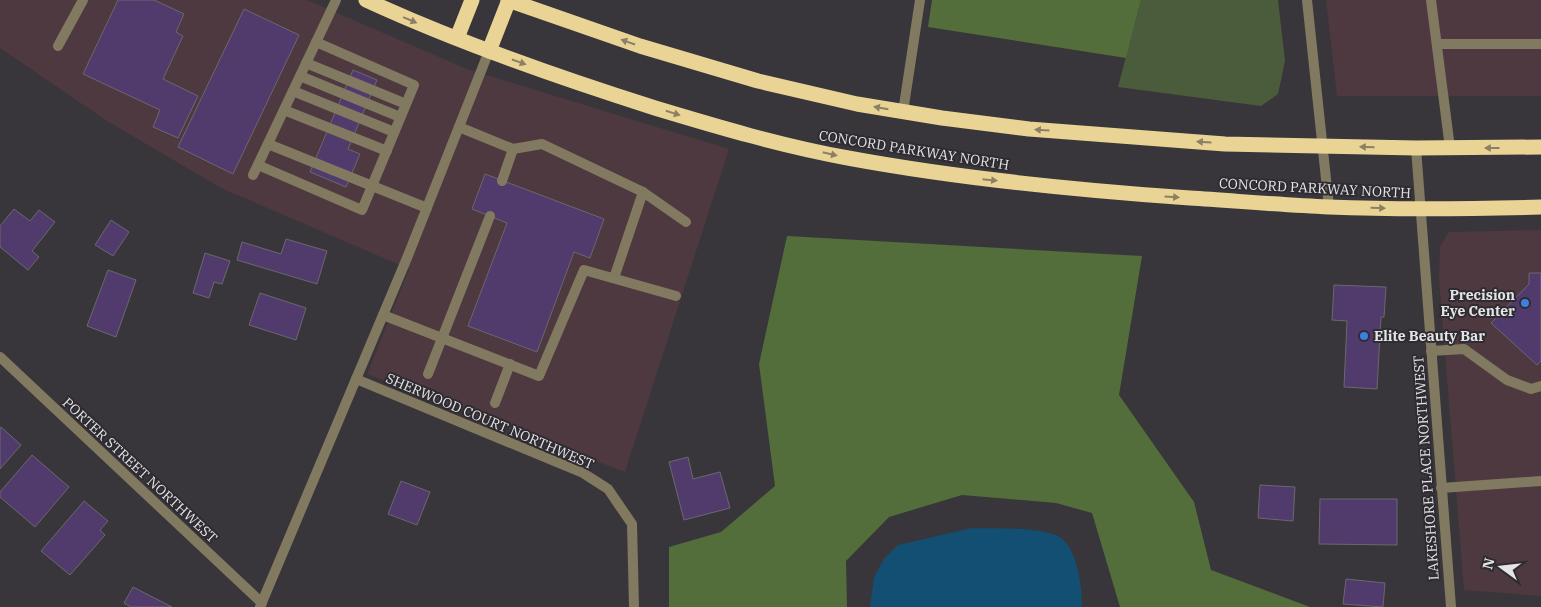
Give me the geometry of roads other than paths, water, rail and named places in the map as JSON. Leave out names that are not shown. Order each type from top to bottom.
[{"type":"highway","name":"CONCORD PARKWAY NORTH","points":[[366,0],[408,20],[610,94],[726,130],[845,158],[966,178],[1124,194],[1329,207],[1421,209],[1541,207]]},
{"type":"highway","points":[[457,38],[472,0]]},
{"type":"highway","points":[[489,51],[508,0],[640,46],[758,81],[857,104],[903,112],[1029,129],[1225,144],[1416,148],[1541,147]]},
{"type":"street","points":[[58,46],[83,0]]},
{"type":"street","points":[[253,175],[336,0]]},
{"type":"street","points":[[903,112],[920,0]]},
{"type":"street","points":[[1306,0],[1329,207]]},
{"type":"street","points":[[1431,0],[1450,148]]},
{"type":"street","points":[[258,165],[362,210],[414,85],[316,42]]},
{"type":"street","points":[[1436,44],[1541,44]]},
{"type":"street","points":[[261,605],[383,315],[489,51]]},
{"type":"street","points":[[306,62],[406,104]]},
{"type":"street","points":[[300,76],[400,117]]},
{"type":"street","points":[[293,91],[394,132]]},
{"type":"street","points":[[284,110],[386,151]]},
{"type":"street","points":[[459,127],[513,149],[542,144],[643,192],[686,222]]},
{"type":"street","points":[[268,144],[427,208]]},
{"type":"street","name":"LAKESHORE PLACE NORTHWEST","points":[[1416,148],[1451,607]]},
{"type":"street","points":[[502,180],[513,149]]},
{"type":"street","points":[[614,278],[643,192]]},
{"type":"street","points":[[428,374],[490,216]]},
{"type":"street","points":[[383,315],[539,376],[584,270],[676,296]]},
{"type":"street","points":[[1431,351],[1464,349],[1507,380],[1532,389],[1541,386]]},
{"type":"street","name":"PORTER STREET NORTHWEST","points":[[0,357],[261,605]]},
{"type":"street","points":[[495,404],[510,364]]},
{"type":"street","name":"SHERWOOD COURT NORTHWEST","points":[[356,380],[583,473],[608,488],[632,524],[634,607]]},
{"type":"street","points":[[1441,488],[1541,481]]},
{"type":"water","points":[[972,528],[1031,530],[1053,534],[1061,538],[1067,544],[1075,560],[1080,580],[1082,607],[870,607],[874,577],[884,559],[898,545]]},
{"type":"place","name":"Precision Eye Center","points":[[1525,303]]},
{"type":"place","name":"Elite Beauty Bar","points":[[1364,336]]}]
